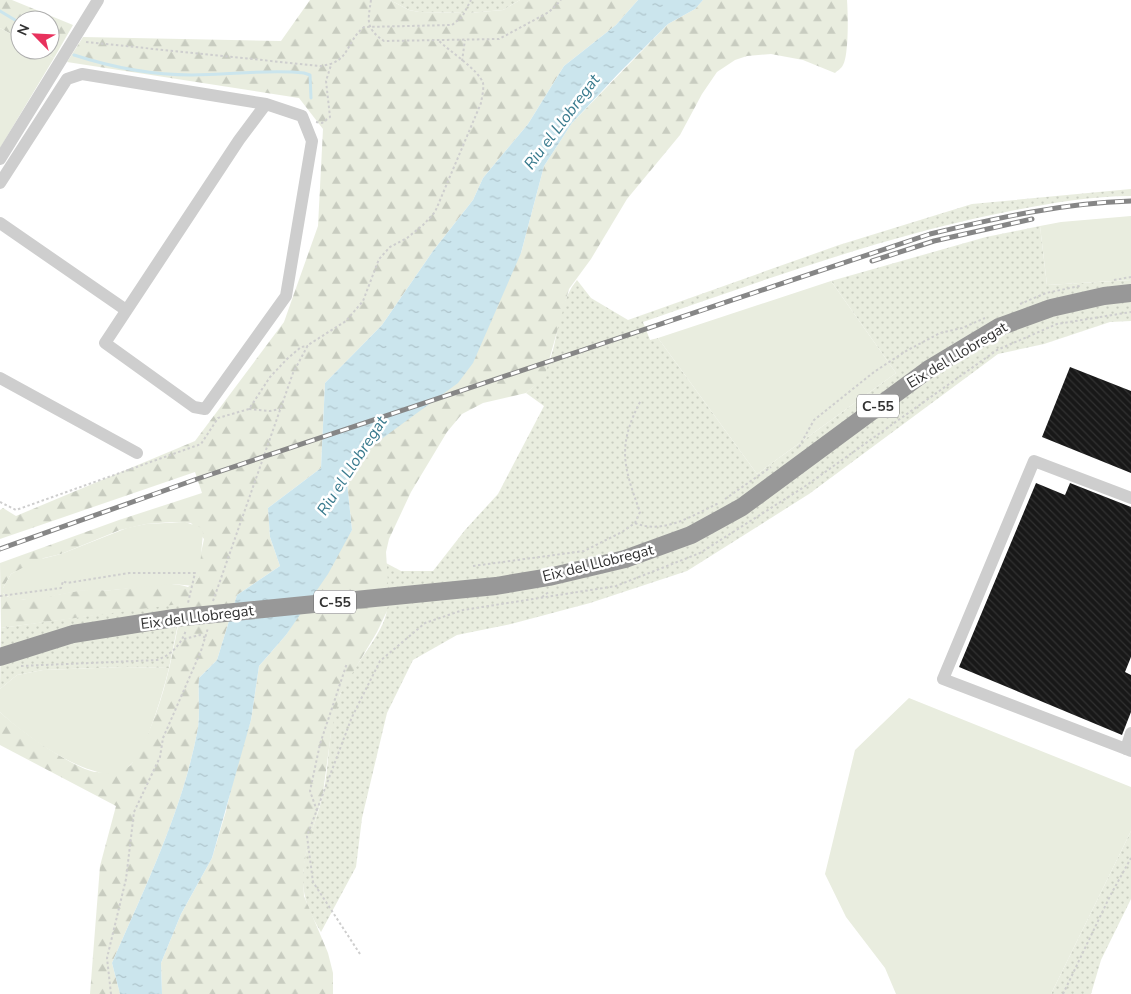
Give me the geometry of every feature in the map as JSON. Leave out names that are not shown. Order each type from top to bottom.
[{"type":"highway","name":"Eix del Llobregat","points":[[7,662],[73,634],[183,616],[496,586],[549,577],[625,560],[691,535],[742,507],[929,369],[999,327],[1077,301],[1131,293]]},
{"type":"street","points":[[0,183],[74,41],[98,0]]},
{"type":"street","points":[[0,159],[67,78],[82,74],[266,104],[302,116],[312,141],[286,296],[205,409],[194,407],[105,343],[239,140],[266,104]]},
{"type":"street","points":[[0,223],[126,310]]},
{"type":"street","points":[[0,378],[137,453]]},
{"type":"street","points":[[1131,498],[1034,461],[944,679],[1128,750],[1131,733]]},
{"type":"path","points":[[371,0],[368,22],[374,34],[384,41],[499,39],[549,12],[560,0]]},
{"type":"path","points":[[74,41],[320,66],[331,65],[343,58],[358,32],[370,26],[452,25],[462,17],[471,0]]},
{"type":"path","points":[[248,409],[270,377],[287,359],[301,347],[308,346],[346,321],[364,301],[379,259],[390,247],[407,238],[423,225],[435,212],[481,103],[484,85],[477,72],[438,40]]},
{"type":"path","points":[[462,61],[465,40]]},
{"type":"path","points":[[302,116],[322,123],[330,117],[326,82],[331,65]]},
{"type":"path","points":[[360,954],[312,882],[307,836],[352,717],[380,661],[426,623],[463,610],[616,586],[700,553],[804,487],[997,350],[1057,324],[1131,312]]},
{"type":"path","points":[[212,605],[293,373],[308,346]]},
{"type":"path","points":[[473,566],[584,552],[635,523],[640,512],[627,476],[624,454],[632,418],[641,400]]},
{"type":"path","points":[[0,502],[16,510],[201,444],[218,418],[248,409],[270,411],[280,409]]},
{"type":"path","points":[[0,596],[61,588],[62,581],[67,583],[129,573],[195,573],[183,616],[183,639]]},
{"type":"path","points":[[111,994],[107,958],[126,878],[134,812],[160,757],[163,738],[206,638],[209,622]]},
{"type":"path","points":[[7,662],[157,660],[169,656],[183,639],[200,635],[206,638]]},
{"type":"path","points":[[317,811],[310,791],[320,744],[347,664]]},
{"type":"path","points":[[1063,994],[1110,896],[1131,858]]},
{"type":"green space","points":[[0,0],[12,0],[36,10],[10,10],[10,34],[0,28]]},
{"type":"green space","points":[[310,0],[390,0],[409,10],[419,12],[469,13],[503,10],[520,0],[638,0],[616,25],[564,66],[528,124],[483,178],[473,200],[433,251],[382,325],[325,383],[321,468],[268,508],[270,537],[280,566],[237,595],[217,660],[199,678],[198,728],[183,789],[162,848],[112,963],[120,994],[90,994],[100,866],[116,806],[0,745],[0,712],[46,747],[86,769],[100,772],[130,766],[150,730],[157,710],[169,671],[181,610],[179,604],[1,628],[0,563],[119,520],[202,493],[195,472],[0,539],[0,510],[3,508],[16,516],[195,441],[284,322],[318,226],[323,129],[299,98],[67,62],[83,37],[281,41]],"holes":[[[191,523],[204,539],[199,562],[199,577],[188,587],[160,584],[112,590],[81,590],[27,599],[17,599],[3,593],[3,588],[11,574],[44,558],[61,554],[120,530],[146,524]]]},
{"type":"green space","points":[[390,0],[520,0],[503,10],[469,13],[419,12],[409,10]]},
{"type":"green space","points":[[703,0],[847,0],[847,43],[843,65],[835,73],[803,60],[771,54],[747,56],[735,60],[717,72],[702,94],[680,135],[627,199],[591,259],[569,289],[544,378],[526,393],[483,403],[462,414],[447,432],[411,492],[389,539],[386,552],[389,599],[387,611],[377,632],[340,694],[331,733],[323,793],[306,853],[303,875],[304,896],[328,953],[333,973],[333,994],[162,994],[161,963],[181,914],[212,858],[226,811],[237,763],[251,720],[259,666],[286,635],[352,530],[346,473],[376,443],[521,253],[544,166],[572,123],[668,24],[695,9]]},
{"type":"green space","points":[[60,20],[73,25],[60,48]]},
{"type":"green space","points":[[0,28],[10,34],[10,60],[53,60],[0,148]]},
{"type":"green space","points":[[1131,189],[1131,196],[1080,199],[1046,204],[951,224],[906,236],[818,262],[643,322],[650,340],[658,338],[757,474],[896,373],[831,281],[986,237],[1040,226],[1047,285],[1131,280],[1131,321],[1110,322],[1044,344],[998,354],[809,494],[687,571],[590,603],[511,624],[457,635],[413,660],[387,713],[362,818],[356,867],[321,932],[305,898],[303,883],[304,864],[324,790],[331,728],[337,704],[346,683],[385,618],[388,598],[386,563],[401,571],[433,571],[465,530],[498,494],[544,406],[526,393],[547,368],[562,309],[568,294],[577,280],[591,298],[628,320],[839,245],[972,204]]},
{"type":"green space","points":[[1131,216],[1131,280],[1047,285],[1040,226],[1061,222]]},
{"type":"green space","points":[[831,281],[896,373],[757,474],[658,338]]},
{"type":"green space","points":[[185,522],[202,528],[203,533],[199,577],[194,586],[173,584],[113,590],[78,591],[38,599],[12,599],[3,593],[3,588],[11,574],[37,560],[61,554],[127,528],[146,524]]},
{"type":"green space","points":[[179,603],[181,609],[169,668],[123,667],[43,670],[17,675],[0,689],[1,628]]},
{"type":"green space","points":[[123,667],[169,668],[147,737],[133,762],[126,769],[113,773],[97,772],[79,765],[41,744],[0,712],[0,689],[17,675],[43,670]]},
{"type":"green space","points":[[909,698],[1131,787],[1131,831],[1051,994],[896,994],[885,968],[846,917],[825,874],[855,750]]},
{"type":"green space","points":[[1131,831],[1131,899],[1101,960],[1091,994],[1051,994]]},
{"type":"water","name":"Riu el Llobregat","points":[[638,0],[703,0],[695,9],[668,24],[618,74],[572,123],[544,166],[521,253],[473,363],[458,383],[376,443],[346,473],[352,530],[328,574],[286,635],[259,666],[251,720],[212,858],[181,914],[161,963],[162,994],[120,994],[112,963],[162,848],[183,789],[198,728],[199,678],[217,660],[237,595],[280,566],[270,537],[268,508],[321,468],[325,383],[382,325],[433,251],[473,200],[483,178],[528,124],[564,66],[616,25]]},
{"type":"building","points":[[1070,367],[1131,391],[1131,473],[1042,437]]},
{"type":"building","points":[[1036,483],[1065,495],[1070,483],[1131,507],[1131,657],[1125,672],[1131,675],[1131,712],[1122,735],[959,667]]},
{"type":"waterway","points":[[0,11],[10,17]]},
{"type":"waterway","points":[[74,55],[117,67],[162,74],[304,73],[310,75],[311,98]]},
{"type":"railway","points":[[0,549],[197,479],[930,234],[1055,208],[1131,201]]},
{"type":"railway","points":[[872,261],[934,241],[1032,219]]}]
